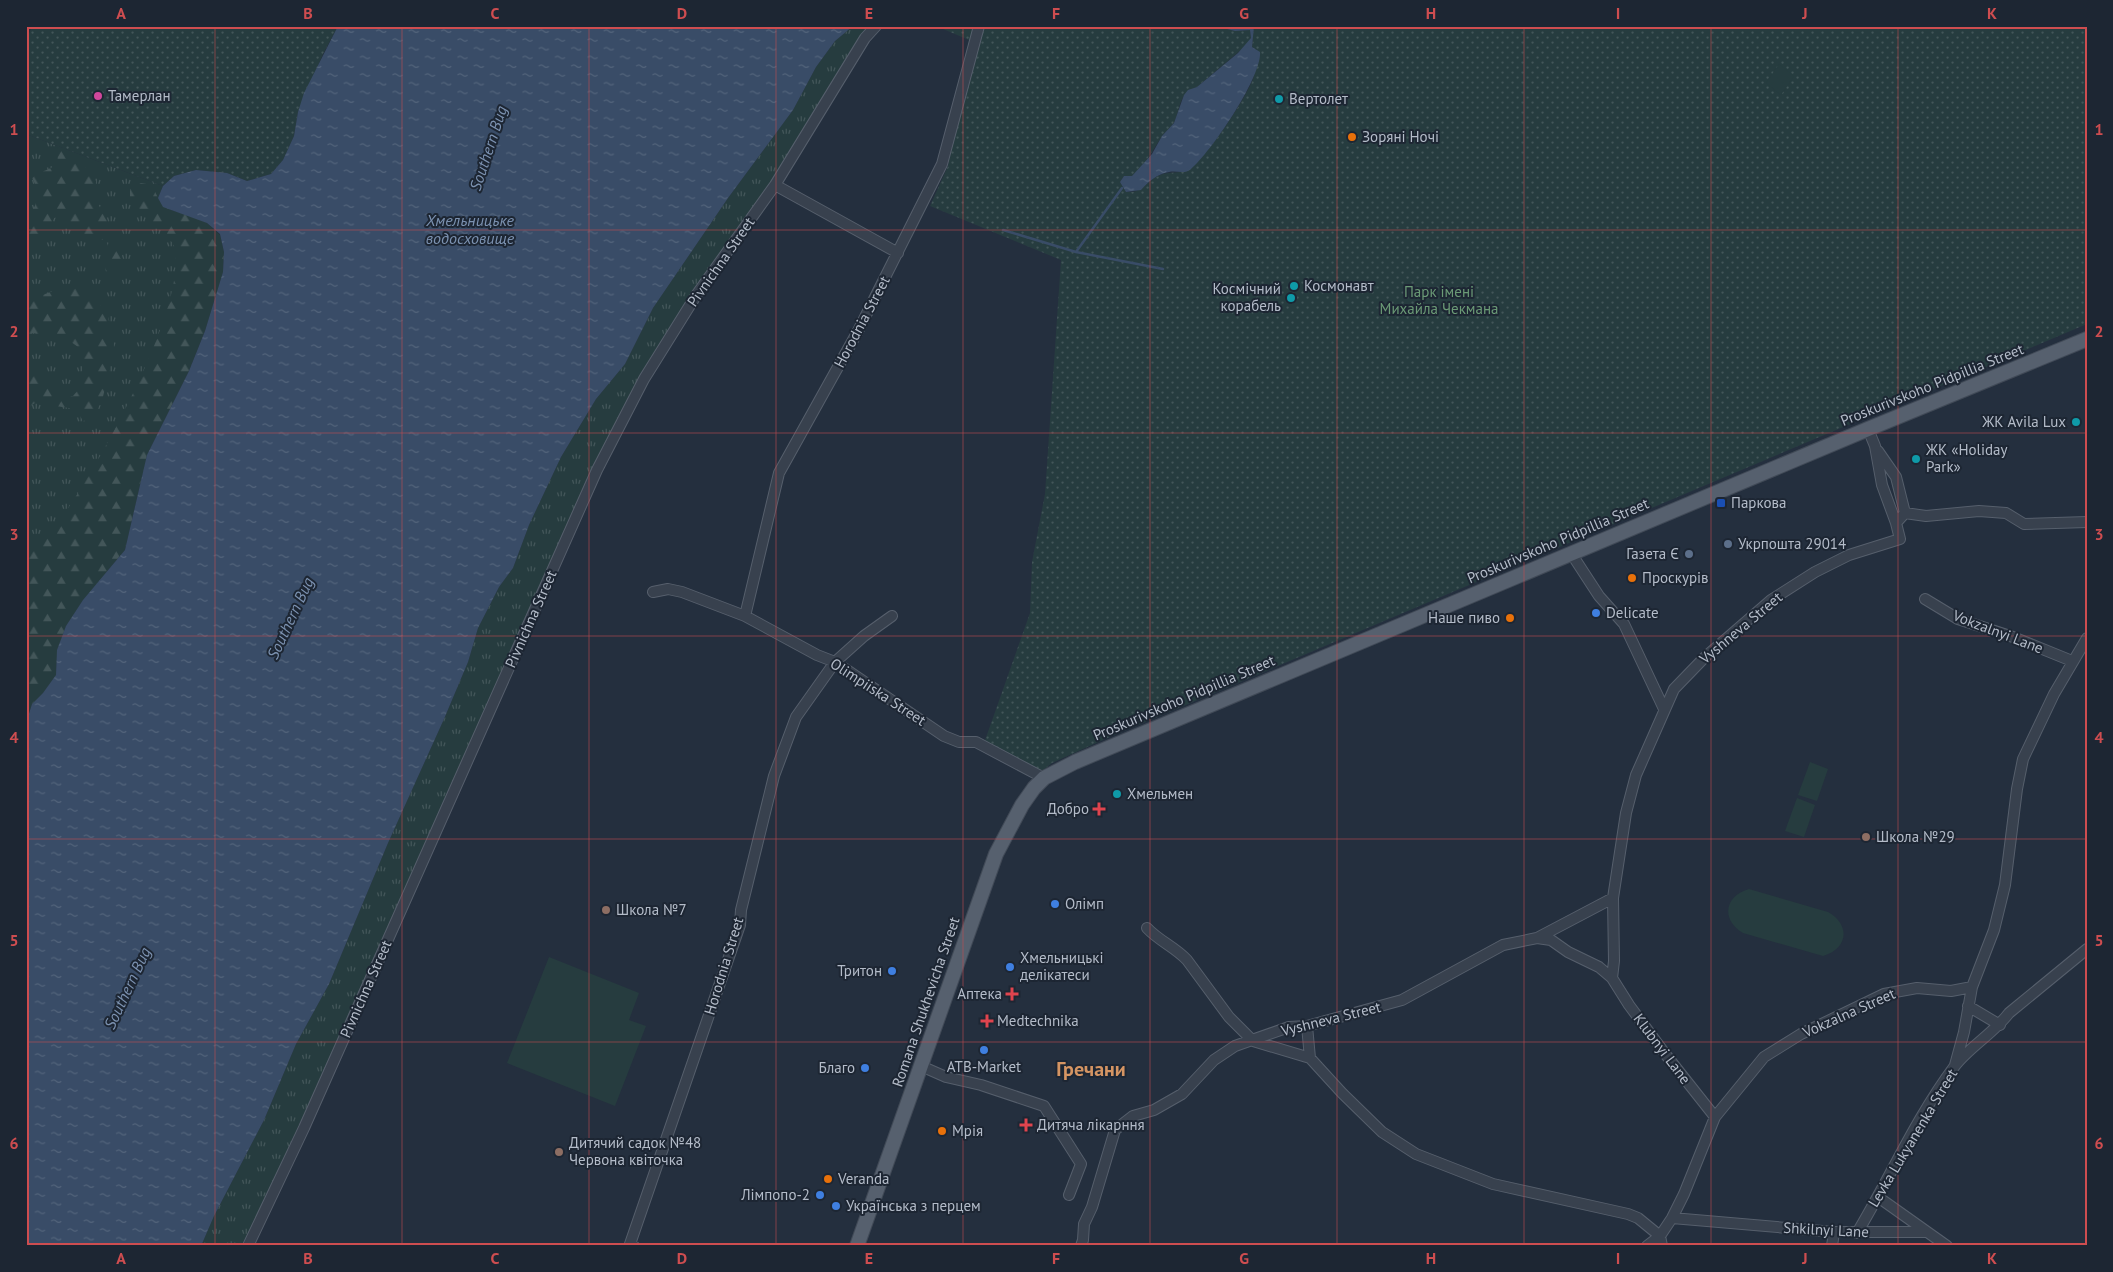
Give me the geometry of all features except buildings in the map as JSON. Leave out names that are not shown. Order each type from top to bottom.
[{"type":"main road","name":"Proskurivskoho Pidpillia Street","points":[[1044,778],[1075,762],[1571,553],[1868,428],[2087,339]]},
{"type":"main road","name":"Romana Shukhevicha Street","points":[[857,1246],[996,854],[1022,805],[1044,778]]},
{"type":"street","name":"Pivnichna Street","points":[[250,1245],[597,470],[644,379],[697,294],[774,185],[865,38],[876,26]]},
{"type":"street","name":"Horodnia Street","points":[[746,616],[779,473],[858,331],[942,164],[979,26]]},
{"type":"street","points":[[774,185],[898,253]]},
{"type":"street","points":[[1868,428],[1875,446],[1882,485],[1896,523]]},
{"type":"street","points":[[1875,446],[1896,477],[1905,513],[1926,516],[1979,510],[2006,512],[2024,524],[2087,522]]},
{"type":"street","name":"Vyshneva Street","points":[[1612,978],[1614,961],[1613,898],[1626,813],[1636,775],[1674,689],[1690,672],[1771,600],[1815,572],[1849,555],[1900,539],[1896,523],[1905,513]]},
{"type":"street","points":[[1571,553],[1599,596],[1624,624],[1664,708]]},
{"type":"street","name":"Olimpiiska Street","points":[[653,592],[668,589],[682,592],[746,616],[818,655],[835,662],[944,736],[959,742],[976,742],[1044,778]]},
{"type":"street","name":"Vokzalnyi Lane","points":[[1925,600],[1958,619],[2014,637],[2072,661]]},
{"type":"street","points":[[835,662],[864,636],[892,616]]},
{"type":"street","points":[[1955,1065],[1964,1032],[1972,987],[1994,930],[2005,885],[2016,789],[2024,759],[2038,723],[2072,661],[2087,638]]},
{"type":"street","name":"Horodnia Street","points":[[634,1246],[630,1244],[740,925],[741,910],[774,776],[796,717],[835,662]]},
{"type":"street","name":"Vyshneva Street","points":[[1081,1246],[1084,1224],[1092,1207],[1115,1130],[1133,1116],[1154,1110],[1182,1094],[1214,1060],[1236,1046],[1289,1027],[1307,1026],[1402,1000],[1502,944],[1537,938],[1613,898]]},
{"type":"street","points":[[1148,928],[1157,938],[1188,960],[1229,1017],[1253,1041],[1310,1058],[1375,1125],[1416,1154],[1494,1184],[1628,1214],[1638,1218],[1661,1241]]},
{"type":"street","name":"Klubnyi Lane","points":[[1537,938],[1551,940],[1568,952],[1600,967],[1612,978],[1655,1040],[1715,1117]]},
{"type":"street","name":"Levka Lukyanenka Street","points":[[1857,1233],[1912,1133],[1955,1065],[2000,1025],[2009,1013],[2087,950]]},
{"type":"street","name":"Vokzalna Street","points":[[1647,1246],[1661,1241],[1684,1194],[1715,1117],[1764,1057],[1801,1034],[1884,994],[1917,988],[1951,990],[1972,987]]},
{"type":"street","points":[[1968,1006],[2000,1025]]},
{"type":"street","points":[[1307,1026],[1310,1058]]},
{"type":"street","points":[[921,1066],[946,1077],[981,1085],[1044,1106],[1081,1164],[1069,1195]]},
{"type":"street","points":[[1878,1197],[1947,1246]]},
{"type":"street","name":"Shkilnyi Lane","points":[[1672,1218],[1834,1232],[1926,1232]]},
{"type":"street","points":[[1084,1224],[1088,1246]]},
{"type":"street","points":[[1832,1246],[1834,1232]]},
{"type":"green space","points":[[32,26],[338,26],[323,54],[298,112],[294,136],[283,160],[271,174],[247,181],[227,173],[196,170],[174,176],[163,186],[26,134],[26,42]]},
{"type":"green space","points":[[853,26],[868,26],[771,183],[640,377],[243,1246],[201,1246],[214,1216],[264,1120],[296,1044],[329,984],[388,843],[468,662],[478,628],[499,587],[513,568],[529,525],[561,457],[596,399],[625,364],[653,308],[728,198],[793,110],[816,67],[835,41]]},
{"type":"green space","name":"Парк імені Михайла Чекмана","points":[[936,26],[1215,26],[1235,31],[1250,30],[1251,38],[1249,43],[1186,94],[1180,103],[1173,124],[1162,136],[1145,162],[1132,176],[1124,176],[1120,182],[1126,192],[1132,192],[1137,191],[1162,174],[1184,171],[1191,168],[1217,138],[1244,97],[1254,76],[1257,50],[1252,47],[1254,26],[2087,26],[2087,324],[1105,739],[1052,763],[1037,775],[983,746],[1030,613],[1032,562],[1045,494],[1061,260],[930,206],[948,166],[969,40]]},
{"type":"green space","points":[[1779,64],[1794,76],[1781,95],[1766,83]]},
{"type":"green space","points":[[26,134],[163,186],[158,198],[163,207],[207,223],[140,484],[104,577],[83,600],[66,626],[57,650],[56,675],[32,704],[26,723]]},
{"type":"green space","points":[[64,148],[85,165],[88,175],[96,181],[95,199],[107,219],[108,234],[102,240],[77,232],[58,214],[40,234],[32,237],[26,235],[29,218],[37,201],[36,187],[32,178],[55,165],[58,162],[57,153],[60,149]]},
{"type":"green space","points":[[141,183],[152,185],[158,198],[172,211],[207,223],[220,235],[224,252],[223,272],[205,331],[189,371],[147,455],[125,550],[83,600],[66,626],[57,650],[56,675],[32,704],[26,702],[26,555],[65,513],[99,459],[119,422],[156,342],[168,305],[175,272],[174,246],[172,242],[130,200],[130,188]]},
{"type":"green space","points":[[113,236],[122,239],[124,243],[120,264],[113,274],[106,272],[105,263],[107,249]]},
{"type":"green space","points":[[66,286],[85,289],[98,301],[108,317],[114,345],[102,400],[93,419],[83,421],[76,409],[35,403],[26,409],[26,367],[69,396],[73,396],[80,388],[84,353],[79,347],[61,338],[33,333],[26,339],[26,298],[40,296]]},
{"type":"green space","points":[[1810,762],[1828,769],[1817,801],[1798,795]]},
{"type":"green space","points":[[1797,798],[1815,805],[1804,837],[1785,831]]},
{"type":"green space","points":[[1749,889],[1828,912],[1840,923],[1844,936],[1842,942],[1838,948],[1823,956],[1743,933],[1731,922],[1728,909],[1734,897]]},
{"type":"green space","points":[[549,957],[639,993],[629,1020],[646,1026],[615,1106],[507,1063]]},
{"type":"water","name":"Хмельницьке водосховище","points":[[338,26],[853,26],[835,41],[816,67],[793,110],[728,198],[653,308],[625,364],[596,399],[561,457],[529,525],[513,568],[499,587],[478,628],[468,662],[388,843],[329,984],[296,1044],[264,1120],[214,1216],[201,1246],[26,1246],[26,723],[32,704],[56,675],[57,650],[66,626],[83,600],[125,550],[147,455],[189,371],[205,331],[223,272],[224,252],[220,234],[207,223],[163,207],[158,198],[163,186],[174,176],[196,170],[227,173],[247,181],[271,174],[283,160],[294,136],[298,112],[304,93]]},
{"type":"water","points":[[1215,26],[1254,26],[1252,47],[1260,52],[1253,78],[1244,96],[1222,131],[1191,169],[1186,172],[1161,174],[1141,190],[1126,192],[1120,182],[1124,176],[1132,176],[1152,154],[1162,136],[1174,123],[1184,95],[1188,90],[1197,87],[1238,53],[1251,38],[1250,30],[1235,31]]},
{"type":"waterway","points":[[1003,230],[1076,252],[1122,188]]},
{"type":"waterway","points":[[1076,252],[1163,269]]},
{"type":"place","name":"Тамерлан","points":[[98,96]]},
{"type":"place","name":"Вертолет","points":[[1279,99]]},
{"type":"place","name":"Зоряні Ночі","points":[[1352,137]]},
{"type":"place","name":"Космонавт","points":[[1294,286]]},
{"type":"place","name":"Космічний корабель","points":[[1291,298]]},
{"type":"place","name":"ЖК Avila Lux","points":[[2076,422]]},
{"type":"place","name":"ЖК «Holiday Park»","points":[[1916,459]]},
{"type":"place","name":"Паркова","points":[[1721,503]]},
{"type":"place","name":"Укрпошта 29014","points":[[1728,544]]},
{"type":"place","name":"Газета Є","points":[[1689,554]]},
{"type":"place","name":"Проскурів","points":[[1632,578]]},
{"type":"place","name":"Delicate","points":[[1596,613]]},
{"type":"place","name":"Наше пиво","points":[[1510,618]]},
{"type":"place","name":"Хмельмен","points":[[1117,794]]},
{"type":"place","name":"Добро","points":[[1099,809]]},
{"type":"place","name":"Школа №29","points":[[1866,837]]},
{"type":"place","name":"Олімп","points":[[1055,904]]},
{"type":"place","name":"Школа №7","points":[[606,910]]},
{"type":"place","name":"Хмельницькі делікатеси","points":[[1010,967]]},
{"type":"place","name":"Тритон","points":[[892,971]]},
{"type":"place","name":"Аптека","points":[[1012,994]]},
{"type":"place","name":"Medtechnika","points":[[987,1021]]},
{"type":"place","name":"ATB-Market","points":[[984,1050]]},
{"type":"place","name":"Благо","points":[[865,1068]]},
{"type":"place","name":"Дитяча лікарння","points":[[1026,1125]]},
{"type":"place","name":"Мрія","points":[[942,1131]]},
{"type":"place","name":"Дитячий садок №48 Червона квіточка","points":[[559,1152]]},
{"type":"place","name":"Veranda","points":[[828,1179]]},
{"type":"place","name":"Лімпопо-2","points":[[820,1195]]},
{"type":"place","name":"Українська з перцем","points":[[836,1206]]},
{"type":"district","name":"Гречани","points":[[1091,1069]]},
{"type":"water label","name":"Southern Bug","points":[[488,148]]},
{"type":"water label","name":"Southern Bug","points":[[290,618]]},
{"type":"water label","name":"Southern Bug","points":[[127,988]]}]
